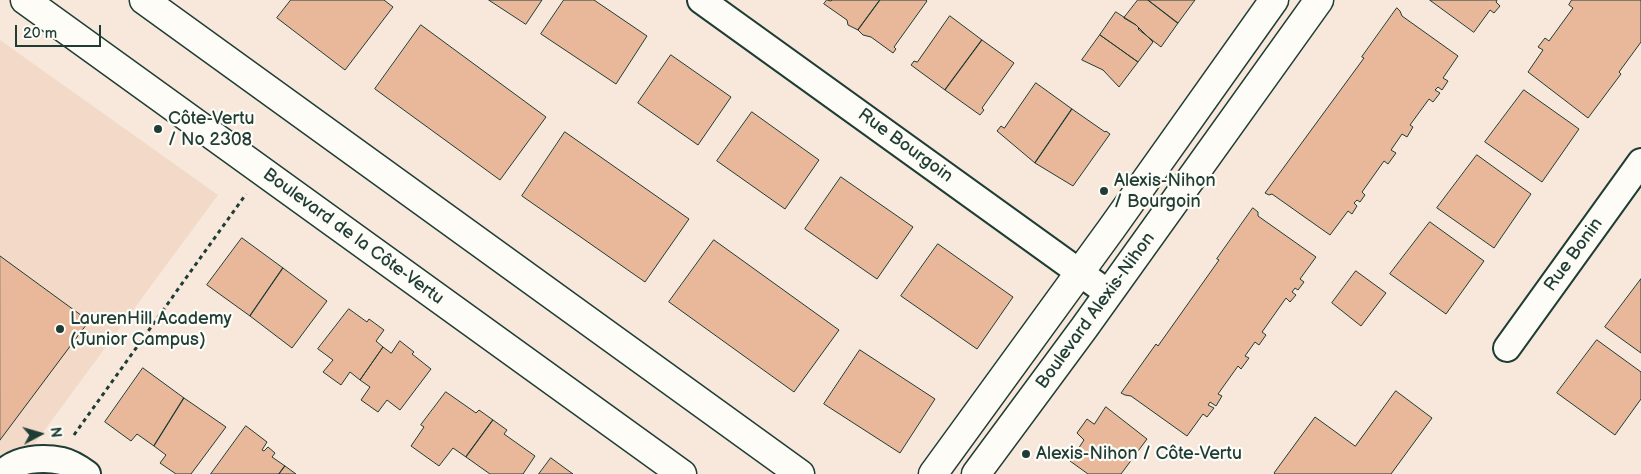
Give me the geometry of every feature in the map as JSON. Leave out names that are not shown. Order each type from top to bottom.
[{"type":"main road","name":"Boulevard de la Côte-Vertu","points":[[25,0],[682,474]]},
{"type":"main road","points":[[144,0],[800,474]]},
{"type":"main road","name":"Boulevard Alexis-Nihon","points":[[933,474],[1274,0]]},
{"type":"main road","name":"Boulevard Alexis-Nihon","points":[[976,474],[1319,0]]},
{"type":"street","name":"Rue Bourgoin","points":[[701,0],[1108,293]]},
{"type":"street","name":"Rue Bonin","points":[[1507,348],[1641,162]]},
{"type":"street","points":[[3,474],[21,462],[42,460],[63,461],[87,474]]},
{"type":"path","points":[[56,461],[247,194]]},
{"type":"shaded area","name":"LaurenHill Academy (Junior Campus)","points":[[0,40],[218,195],[21,462],[0,474]]},
{"type":"building","points":[[291,0],[384,0],[393,7],[345,70],[277,18]]},
{"type":"building","points":[[489,0],[542,0],[526,24]]},
{"type":"building","points":[[564,0],[594,0],[647,36],[616,84],[541,34]]},
{"type":"building","points":[[827,0],[880,0],[858,30],[848,25],[847,20],[824,4]]},
{"type":"building","points":[[880,0],[927,1],[894,47],[896,49],[893,53],[858,30]]},
{"type":"building","points":[[1138,0],[1148,0],[1178,23],[1161,47],[1138,29],[1136,25],[1124,18]]},
{"type":"building","points":[[1148,0],[1195,0],[1178,23]]},
{"type":"building","points":[[1430,0],[1497,0],[1496,2],[1500,6],[1494,13],[1490,10],[1474,32]]},
{"type":"building","points":[[1572,0],[1641,0],[1641,42],[1619,72],[1621,74],[1588,118],[1528,72],[1543,50],[1538,47],[1545,38],[1549,41],[1573,8],[1569,5]]},
{"type":"building","points":[[1397,8],[1402,16],[1458,56],[1443,78],[1448,81],[1442,90],[1438,87],[1435,90],[1440,93],[1433,102],[1429,99],[1410,125],[1413,127],[1407,137],[1402,134],[1391,150],[1396,153],[1388,164],[1384,161],[1362,192],[1365,195],[1360,202],[1357,200],[1354,203],[1357,206],[1352,214],[1348,211],[1330,235],[1272,194],[1265,193],[1364,58],[1362,57]]},
{"type":"building","points":[[1116,12],[1136,25],[1153,42],[1138,62],[1100,35]]},
{"type":"building","points":[[950,16],[982,40],[945,90],[911,65],[914,61],[917,62]]},
{"type":"building","points":[[421,25],[546,117],[500,180],[375,89]]},
{"type":"building","points":[[1100,35],[1138,62],[1119,87],[1103,70],[1082,60]]},
{"type":"building","points":[[982,40],[1014,63],[982,108],[984,110],[980,115],[945,90]]},
{"type":"building","points":[[671,55],[731,97],[698,145],[638,103]]},
{"type":"building","points":[[1036,83],[1072,109],[1035,163],[997,131],[1001,126],[1004,128]]},
{"type":"building","points":[[1524,90],[1579,129],[1542,182],[1485,142]]},
{"type":"building","points":[[1072,109],[1110,134],[1073,186],[1035,163]]},
{"type":"building","points":[[752,112],[819,160],[785,209],[717,161]]},
{"type":"building","points":[[565,132],[689,219],[645,282],[522,196]]},
{"type":"building","points":[[1477,155],[1531,194],[1494,248],[1437,208]]},
{"type":"building","points":[[841,177],[913,227],[877,279],[805,229]]},
{"type":"building","points":[[1253,208],[1258,212],[1258,216],[1316,257],[1300,279],[1304,282],[1298,290],[1295,288],[1292,292],[1296,295],[1290,302],[1286,298],[1262,332],[1266,335],[1259,345],[1255,342],[1245,356],[1249,358],[1241,369],[1238,366],[1218,394],[1222,396],[1216,406],[1210,402],[1208,405],[1214,408],[1207,417],[1203,414],[1187,436],[1131,396],[1121,393],[1156,344],[1158,346]]},
{"type":"building","points":[[1430,222],[1484,261],[1446,314],[1390,274]]},
{"type":"building","points":[[242,238],[283,268],[250,316],[207,285]]},
{"type":"building","points":[[714,240],[839,330],[794,392],[669,302]]},
{"type":"building","points":[[938,244],[1013,297],[977,349],[901,296]]},
{"type":"building","points":[[0,256],[89,321],[0,440]]},
{"type":"building","points":[[283,268],[327,301],[292,348],[250,316]]},
{"type":"building","points":[[1356,271],[1386,293],[1361,326],[1332,303]]},
{"type":"building","points":[[1641,279],[1641,353],[1605,327]]},
{"type":"building","points":[[349,309],[367,322],[369,319],[384,330],[376,341],[383,347],[360,380],[350,372],[341,385],[323,372],[333,360],[318,349]]},
{"type":"building","points":[[1597,340],[1641,372],[1641,399],[1615,435],[1557,393]]},
{"type":"building","points":[[400,341],[414,352],[412,354],[431,369],[400,410],[387,400],[378,412],[361,400],[370,387],[360,380],[383,347],[391,353]]},
{"type":"building","points":[[860,350],[935,399],[900,453],[824,404]]},
{"type":"building","points":[[143,368],[184,398],[154,446],[137,434],[131,441],[105,422]]},
{"type":"building","points":[[1396,391],[1432,418],[1391,474],[1274,473],[1315,417],[1355,446]]},
{"type":"building","points":[[446,392],[476,413],[479,410],[493,420],[466,457],[453,448],[439,466],[411,446],[424,427],[421,425]]},
{"type":"building","points":[[184,398],[226,427],[191,474],[176,474],[160,463],[166,455],[154,446]]},
{"type":"building","points":[[1106,407],[1147,439],[1121,474],[1088,474],[1070,461],[1084,440],[1077,433],[1087,419],[1094,424]]},
{"type":"building","points":[[493,420],[507,430],[504,434],[535,456],[523,474],[490,474],[466,457]]},
{"type":"building","points":[[246,426],[267,442],[262,450],[264,451],[268,447],[275,453],[272,457],[285,466],[279,474],[211,474]]},
{"type":"building","points":[[551,458],[573,474],[539,474]]},
{"type":"building","points":[[285,466],[296,474],[279,474]]},
{"type":"place","name":"Côte-Vertu / No 2308","points":[[158,129]]},
{"type":"place","name":"Alexis-Nihon / Bourgoin","points":[[1104,191]]},
{"type":"place","name":"LaurenHill Academy (Junior Campus)","points":[[60,329]]},
{"type":"place","name":"Alexis-Nihon / Côte-Vertu","points":[[1026,454]]}]
